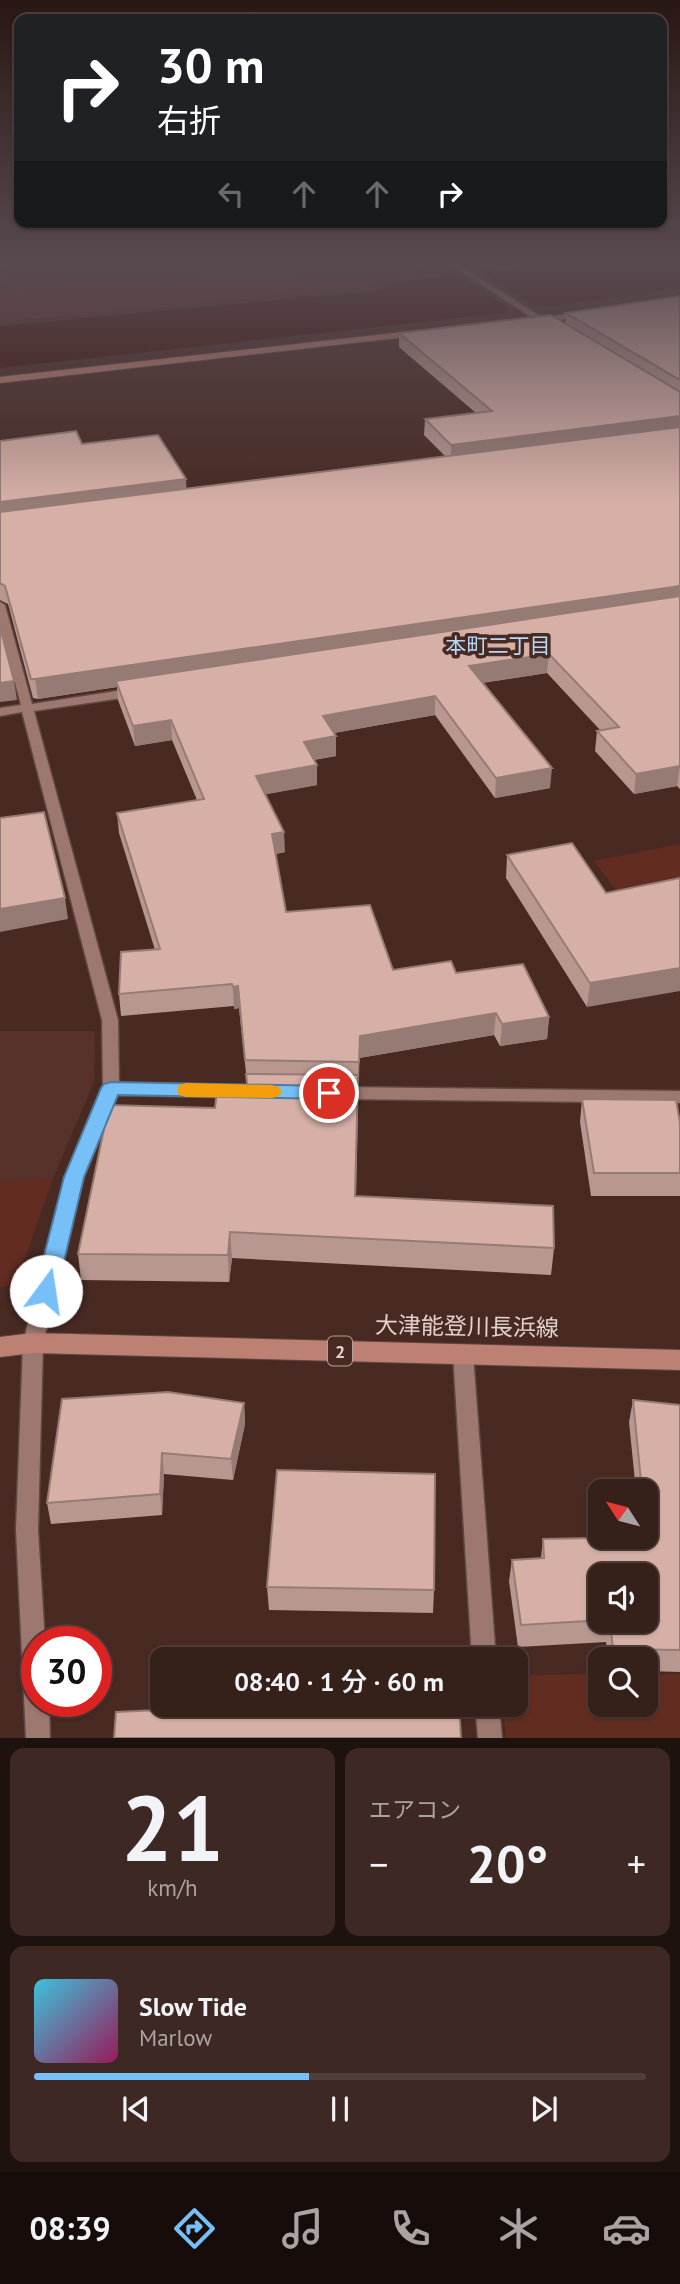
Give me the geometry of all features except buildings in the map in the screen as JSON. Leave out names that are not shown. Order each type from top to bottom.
[{"type":"main road","points":[[0,380],[339,342]]},
{"type":"main road","name":"大津能登川長浜線","points":[[0,1347],[33,1343],[680,1360]]},
{"type":"street","points":[[0,605],[110,1020],[111,1088],[74,1177],[33,1343],[27,1530],[33,1626]]},
{"type":"street","points":[[0,712],[156,689]]},
{"type":"street","points":[[111,1088],[288,1092]]},
{"type":"street","points":[[329,1093],[680,1097]]},
{"type":"street","points":[[463,1354],[483,1647]]},
{"type":"street","points":[[37,1717],[38,1738]]},
{"type":"street","points":[[488,1717],[490,1738]]},
{"type":"shaded area","points":[[0,342],[237,342],[0,368]]},
{"type":"shaded area","points":[[680,844],[680,882],[619,894],[594,861]]},
{"type":"shaded area","points":[[0,1031],[95,1031],[94,1082],[53,1178],[15,1286],[0,1287]]},
{"type":"shaded area","points":[[53,1178],[15,1286],[0,1287],[0,1183]]},
{"type":"shaded area","points":[[588,1674],[588,1717],[658,1717],[658,1674],[680,1674],[680,1738],[506,1738],[504,1717],[528,1717],[528,1675]]},
{"type":"slow traffic","points":[[186,1090],[272,1092]]},
{"type":"district","name":"本町二丁目","points":[[498,645]]},
{"type":"route","points":[[46,1291],[74,1177],[111,1088],[329,1093]]}]
